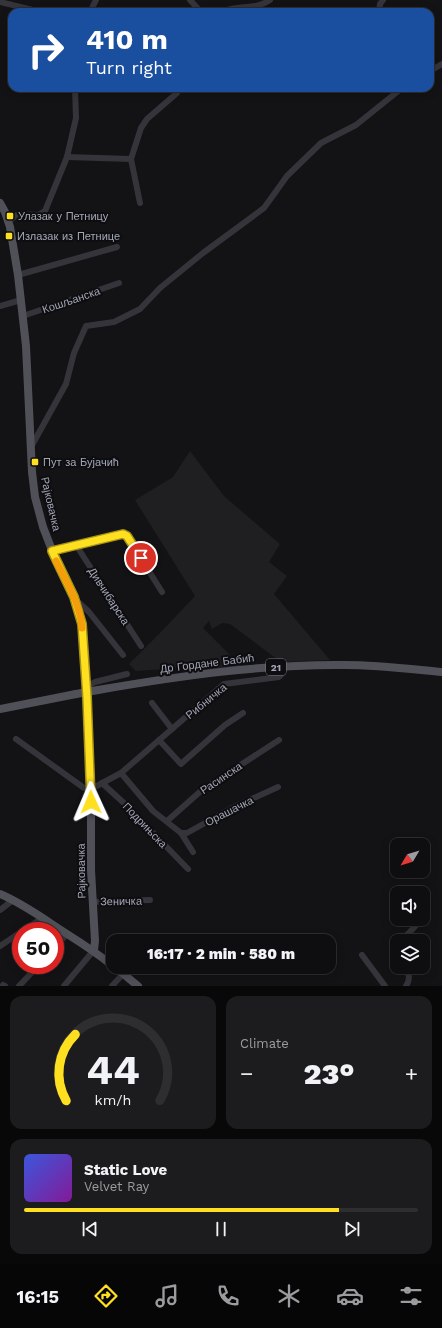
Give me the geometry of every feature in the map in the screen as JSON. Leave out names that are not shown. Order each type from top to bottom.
[{"type":"main road","name":"Рајковачка","points":[[0,203],[8,222],[18,275],[27,362],[31,447],[36,497],[41,523],[52,551],[75,599],[82,624],[91,789],[94,950]]},
{"type":"main road","name":"Др Гордане Бабић","points":[[0,709],[178,676],[284,666],[346,665],[409,668],[442,672]]},
{"type":"main road","points":[[0,894],[94,950],[106,960]]},
{"type":"main road","points":[[123,974],[138,986]]},
{"type":"street","points":[[190,0],[197,8]]},
{"type":"street","points":[[231,8],[257,7],[270,0]]},
{"type":"street","points":[[0,2],[25,8]]},
{"type":"street","points":[[8,222],[18,214],[38,215],[44,211],[67,158],[76,118],[75,92]]},
{"type":"street","points":[[140,203],[131,159],[141,128],[147,119],[177,92]]},
{"type":"street","points":[[31,447],[66,384],[74,353],[86,326],[114,322],[140,309],[160,288],[203,253],[264,208],[287,176],[320,143],[356,125],[395,92]]},
{"type":"street","points":[[67,158],[131,159]]},
{"type":"street","points":[[18,275],[117,247]]},
{"type":"street","name":"Кошљанска","points":[[23,316],[119,283]]},
{"type":"street","points":[[0,306],[21,300]]},
{"type":"street","points":[[52,551],[123,534],[127,536],[162,592]]},
{"type":"street","name":"Дивчибарска","points":[[76,545],[141,646]]},
{"type":"street","points":[[75,599],[89,612],[123,655]]},
{"type":"street","name":"Рибничка","points":[[91,789],[121,773],[224,684],[279,677],[283,672],[284,666]]},
{"type":"street","points":[[86,687],[95,682],[127,674]]},
{"type":"street","points":[[152,703],[172,729]]},
{"type":"street","points":[[160,740],[182,764],[225,725],[243,713]]},
{"type":"street","points":[[16,739],[84,788],[91,789]]},
{"type":"street","name":"Расинска","points":[[167,822],[202,790],[279,740]]},
{"type":"street","name":"Подрињска","points":[[121,773],[144,802],[157,815],[181,833],[193,852]]},
{"type":"street","name":"Подрињска","points":[[102,783],[125,804],[188,868]]},
{"type":"street","name":"Орашачка","points":[[181,833],[187,833],[232,808],[278,787]]},
{"type":"street","points":[[0,910],[12,900]]},
{"type":"street","name":"Зеничка","points":[[92,902],[150,900]]},
{"type":"street","points":[[36,922],[42,918]]},
{"type":"street","points":[[408,934],[415,926]]},
{"type":"street","points":[[0,946],[12,938]]},
{"type":"street","points":[[64,986],[94,950]]},
{"type":"street","points":[[362,955],[385,986]]},
{"type":"street","points":[[19,986],[30,974]]},
{"type":"street","points":[[112,986],[123,974]]},
{"type":"street","points":[[406,986],[409,977],[408,974]]},
{"type":"shaded area","points":[[190,451],[224,496],[280,544],[269,562],[287,576],[274,594],[330,660],[281,662],[230,624],[222,623],[212,629],[209,621],[203,628],[242,667],[183,672],[182,668],[136,671],[129,664],[195,596],[135,500],[173,477]]},
{"type":"slow traffic","points":[[56,561],[74,597],[80,615],[82,628]]},
{"type":"place","name":"Улазак у Петницу","points":[[10,216]]},
{"type":"place","name":"Излазак из Петнице","points":[[9,236]]},
{"type":"place","name":"Пут за Бујачић","points":[[35,462]]},
{"type":"route","points":[[91,802],[87,697],[82,624],[74,597],[52,551],[123,534],[127,536],[141,558]]}]
